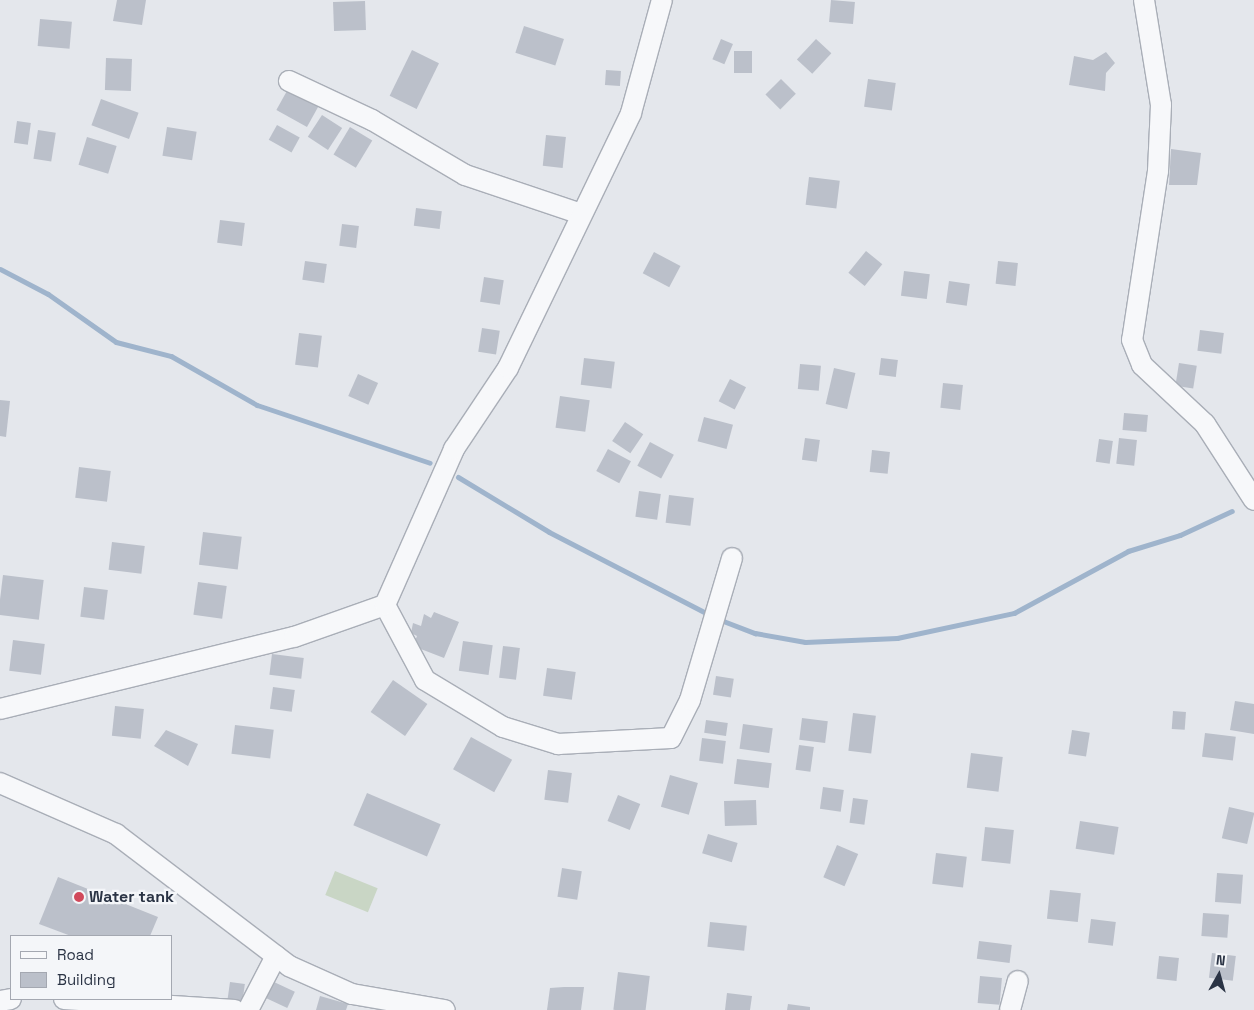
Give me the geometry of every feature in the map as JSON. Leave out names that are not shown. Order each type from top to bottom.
[{"type":"street","points":[[0,709],[294,637],[385,605],[454,449],[508,368],[630,112],[662,0]]},
{"type":"street","points":[[1144,0],[1160,105],[1158,171],[1132,340],[1142,365],[1205,424],[1240,472],[1254,500]]},
{"type":"street","points":[[289,81],[372,120],[465,175],[581,214]]},
{"type":"street","points":[[385,605],[424,680],[502,727],[558,744],[671,738],[690,700],[732,558]]},
{"type":"street","points":[[0,782],[116,834],[276,956],[352,994],[446,1010]]},
{"type":"street","points":[[248,1010],[276,956]]},
{"type":"street","points":[[1010,1010],[1018,981]]},
{"type":"street","points":[[101,1000],[174,1002],[235,1010]]},
{"type":"green space","points":[[335,871],[378,888],[368,912],[325,895]]},
{"type":"building","points":[[117,0],[146,0],[142,25],[113,21]]},
{"type":"building","points":[[831,0],[855,2],[853,24],[829,22]]},
{"type":"building","points":[[365,1],[366,30],[334,31],[333,2]]},
{"type":"building","points":[[40,19],[72,22],[70,49],[38,46]]},
{"type":"building","points":[[524,26],[564,39],[555,66],[515,53]]},
{"type":"building","points":[[721,39],[733,44],[724,64],[712,59]]},
{"type":"building","points":[[816,39],[831,53],[812,74],[797,59]]},
{"type":"building","points":[[412,50],[439,63],[417,109],[390,96]]},
{"type":"building","points":[[734,51],[752,51],[752,73],[734,73]]},
{"type":"building","points":[[1106,52],[1115,63],[1106,73],[1105,91],[1069,85],[1074,56],[1093,60]]},
{"type":"building","points":[[106,58],[132,59],[131,91],[105,90]]},
{"type":"building","points":[[606,70],[621,71],[620,86],[605,85]]},
{"type":"building","points":[[781,79],[796,94],[780,109],[765,95]]},
{"type":"building","points":[[868,79],[896,83],[892,111],[864,107]]},
{"type":"building","points":[[288,89],[319,106],[307,127],[276,110]]},
{"type":"building","points":[[101,99],[139,113],[129,139],[91,125]]},
{"type":"building","points":[[322,115],[342,128],[328,150],[308,137]]},
{"type":"building","points":[[17,121],[31,123],[28,145],[14,143]]},
{"type":"building","points":[[277,125],[300,138],[291,152],[269,140]]},
{"type":"building","points":[[167,127],[197,132],[192,160],[162,156]]},
{"type":"building","points":[[350,127],[372,140],[356,168],[334,154]]},
{"type":"building","points":[[38,130],[56,133],[51,161],[33,159]]},
{"type":"building","points":[[546,135],[566,137],[563,168],[543,166]]},
{"type":"building","points":[[87,137],[117,146],[108,174],[79,165]]},
{"type":"building","points":[[1171,149],[1201,153],[1197,185],[1169,185]]},
{"type":"building","points":[[809,177],[840,181],[836,209],[806,205]]},
{"type":"building","points":[[416,208],[442,211],[440,229],[414,226]]},
{"type":"building","points":[[220,220],[245,223],[242,246],[217,243]]},
{"type":"building","points":[[342,224],[359,226],[356,248],[339,246]]},
{"type":"building","points":[[866,251],[882,264],[865,286],[848,273]]},
{"type":"building","points":[[654,252],[680,266],[669,287],[643,273]]},
{"type":"building","points":[[305,261],[327,264],[324,283],[302,280]]},
{"type":"building","points":[[998,261],[1018,263],[1015,286],[996,284]]},
{"type":"building","points":[[904,271],[930,274],[927,299],[901,296]]},
{"type":"building","points":[[484,277],[504,280],[500,305],[480,302]]},
{"type":"building","points":[[949,281],[970,284],[967,306],[946,303]]},
{"type":"building","points":[[482,328],[500,331],[496,355],[478,352]]},
{"type":"building","points":[[1200,330],[1224,333],[1221,354],[1197,351]]},
{"type":"building","points":[[299,333],[322,336],[318,368],[295,365]]},
{"type":"building","points":[[584,358],[615,362],[611,389],[581,385]]},
{"type":"building","points":[[881,358],[898,360],[896,377],[879,375]]},
{"type":"building","points":[[1179,363],[1197,366],[1193,389],[1175,386]]},
{"type":"building","points":[[800,364],[821,366],[819,391],[798,389]]},
{"type":"building","points":[[834,368],[855,373],[847,409],[826,404]]},
{"type":"building","points":[[358,374],[378,383],[368,405],[348,396]]},
{"type":"building","points":[[730,379],[746,387],[735,409],[719,401]]},
{"type":"building","points":[[943,383],[963,385],[960,410],[940,408]]},
{"type":"building","points":[[560,396],[590,400],[585,432],[556,428]]},
{"type":"building","points":[[0,400],[10,401],[6,437],[0,436]]},
{"type":"building","points":[[1124,413],[1148,415],[1146,432],[1123,430]]},
{"type":"building","points":[[704,417],[733,425],[727,449],[698,441]]},
{"type":"building","points":[[625,422],[643,434],[630,453],[612,441]]},
{"type":"building","points":[[805,438],[820,440],[817,462],[802,460]]},
{"type":"building","points":[[1119,438],[1137,440],[1134,466],[1116,464]]},
{"type":"building","points":[[1099,439],[1113,441],[1110,464],[1096,462]]},
{"type":"building","points":[[650,442],[674,455],[661,479],[637,466]]},
{"type":"building","points":[[608,449],[631,461],[619,483],[596,471]]},
{"type":"building","points":[[872,450],[890,452],[888,474],[870,472]]},
{"type":"building","points":[[79,467],[111,471],[107,502],[75,498]]},
{"type":"building","points":[[639,491],[661,494],[657,520],[635,517]]},
{"type":"building","points":[[669,495],[694,498],[690,526],[666,523]]},
{"type":"building","points":[[203,532],[242,537],[238,570],[199,565]]},
{"type":"building","points":[[112,542],[145,546],[141,574],[109,570]]},
{"type":"building","points":[[3,575],[44,580],[39,620],[0,615]]},
{"type":"building","points":[[198,582],[227,586],[222,619],[193,615]]},
{"type":"building","points":[[84,587],[108,590],[104,620],[80,617]]},
{"type":"building","points":[[434,612],[459,622],[444,658],[413,646],[417,636],[411,633],[413,623],[421,626],[424,614],[431,618]]},
{"type":"building","points":[[13,640],[45,644],[41,675],[9,671]]},
{"type":"building","points":[[463,641],[493,645],[489,675],[459,671]]},
{"type":"building","points":[[503,646],[520,648],[516,680],[499,678]]},
{"type":"building","points":[[272,654],[304,658],[301,679],[269,675]]},
{"type":"building","points":[[547,668],[576,672],[572,700],[543,696]]},
{"type":"building","points":[[716,676],[734,679],[731,698],[713,695]]},
{"type":"building","points":[[393,680],[427,704],[405,736],[371,712]]},
{"type":"building","points":[[273,687],[295,690],[292,712],[270,709]]},
{"type":"building","points":[[1235,701],[1254,704],[1254,734],[1230,730]]},
{"type":"building","points":[[115,706],[144,709],[141,739],[112,736]]},
{"type":"building","points":[[1173,711],[1186,712],[1185,730],[1172,729]]},
{"type":"building","points":[[853,713],[876,716],[871,754],[848,751]]},
{"type":"building","points":[[802,718],[828,721],[825,743],[799,740]]},
{"type":"building","points":[[706,720],[728,723],[726,736],[704,733]]},
{"type":"building","points":[[743,724],[773,728],[769,753],[740,749]]},
{"type":"building","points":[[235,725],[274,730],[270,759],[231,754]]},
{"type":"building","points":[[166,730],[198,744],[188,766],[154,746]]},
{"type":"building","points":[[1072,730],[1090,733],[1086,757],[1068,754]]},
{"type":"building","points":[[1205,733],[1236,737],[1233,761],[1202,757]]},
{"type":"building","points":[[471,737],[512,760],[494,792],[453,769]]},
{"type":"building","points":[[702,738],[726,741],[723,764],[699,761]]},
{"type":"building","points":[[799,745],[814,747],[810,772],[796,770]]},
{"type":"building","points":[[971,753],[1003,757],[998,792],[967,788]]},
{"type":"building","points":[[737,759],[772,763],[769,788],[734,784]]},
{"type":"building","points":[[548,770],[572,773],[568,803],[544,800]]},
{"type":"building","points":[[670,775],[698,783],[689,815],[661,807]]},
{"type":"building","points":[[823,787],[844,790],[841,812],[820,809]]},
{"type":"building","points":[[367,793],[441,824],[427,856],[353,825]]},
{"type":"building","points":[[618,795],[640,804],[630,830],[608,821]]},
{"type":"building","points":[[853,798],[868,800],[864,825],[850,823]]},
{"type":"building","points":[[756,800],[757,825],[725,826],[724,801]]},
{"type":"building","points":[[1229,807],[1254,813],[1247,844],[1222,838]]},
{"type":"building","points":[[1080,821],[1119,827],[1114,855],[1076,849]]},
{"type":"building","points":[[985,827],[1014,830],[1010,864],[981,861]]},
{"type":"building","points":[[708,834],[738,843],[732,862],[702,853]]},
{"type":"building","points":[[837,845],[858,854],[844,886],[823,877]]},
{"type":"building","points":[[936,853],[967,857],[963,888],[932,884]]},
{"type":"building","points":[[562,868],[582,871],[577,900],[557,897]]},
{"type":"building","points":[[1217,873],[1243,875],[1241,904],[1215,902]]},
{"type":"building","name":"Water tank","points":[[58,877],[158,917],[150,935],[68,935],[39,924]]},
{"type":"building","points":[[1050,890],[1081,893],[1078,922],[1047,919]]},
{"type":"building","points":[[1203,913],[1229,915],[1227,938],[1201,936]]},
{"type":"building","points":[[1091,919],[1116,922],[1113,946],[1088,943]]},
{"type":"building","points":[[710,922],[747,926],[744,951],[707,947]]},
{"type":"building","points":[[979,941],[1012,945],[1010,963],[977,959]]},
{"type":"building","points":[[1212,953],[1236,956],[1233,981],[1209,978]]},
{"type":"building","points":[[1159,956],[1179,958],[1176,981],[1157,979]]},
{"type":"building","points":[[618,972],[650,976],[646,1010],[613,1010]]},
{"type":"building","points":[[980,976],[1002,978],[1000,1005],[978,1003]]},
{"type":"building","points":[[230,982],[245,984],[242,1002],[227,1000]]},
{"type":"building","points":[[274,982],[295,992],[287,1008],[266,998]]},
{"type":"building","points":[[584,987],[581,1010],[547,1010],[550,988]]},
{"type":"building","points":[[727,993],[752,996],[750,1010],[725,1010]]},
{"type":"building","points":[[320,996],[348,1004],[346,1010],[316,1010]]},
{"type":"building","points":[[788,1004],[810,1007],[810,1010],[787,1010]]},
{"type":"waterway","points":[[0,269],[48,294],[116,342],[171,356],[257,405],[430,463]]},
{"type":"waterway","points":[[458,477],[549,532],[710,615]]},
{"type":"waterway","points":[[718,619],[755,633],[805,642],[897,638],[1014,613],[1128,551],[1180,535],[1232,511]]},
{"type":"place","name":"Water tank","points":[[79,897]]}]
